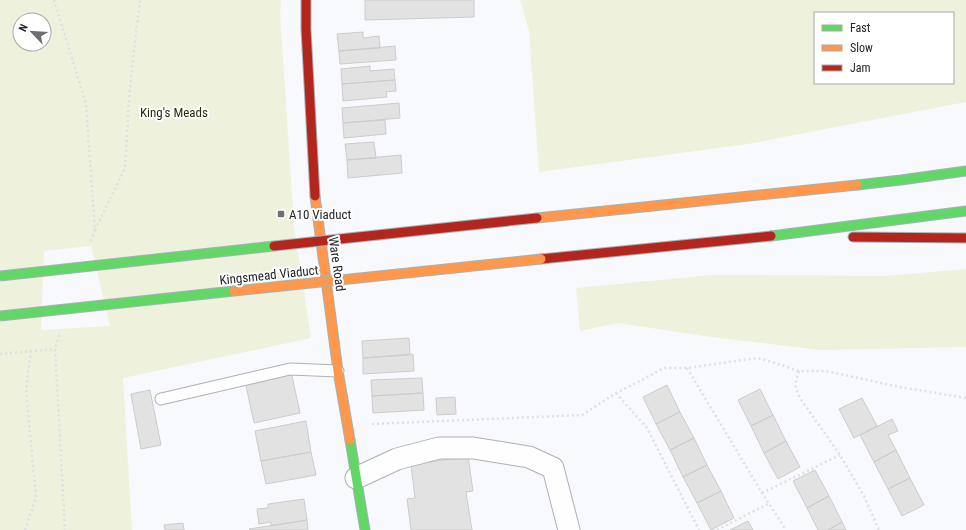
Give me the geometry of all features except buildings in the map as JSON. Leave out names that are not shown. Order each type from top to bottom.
[{"type":"main road","name":"Ware Road","points":[[306,0],[306,29],[316,205],[338,371],[365,530]]},
{"type":"main road","points":[[901,180],[966,164]]},
{"type":"main road","points":[[0,276],[901,180],[966,171]]},
{"type":"main road","points":[[762,237],[966,211]]},
{"type":"main road","points":[[762,237],[966,238]]},
{"type":"main road","name":"Kingsmead Viaduct","points":[[0,316],[762,237]]},
{"type":"street","points":[[356,478],[397,459],[439,448],[473,448],[529,457],[553,468],[569,530]]},
{"type":"lane","points":[[161,399],[290,369],[338,371]]},
{"type":"path","points":[[54,0],[86,104],[95,230]]},
{"type":"path","points":[[90,244],[95,230],[125,168],[130,91],[140,0]]},
{"type":"path","points":[[59,335],[55,349],[65,530]]},
{"type":"path","points":[[0,354],[55,349]]},
{"type":"path","points":[[25,530],[36,497],[26,390],[31,351]]},
{"type":"path","points":[[347,426],[582,415],[616,393],[666,368],[687,368],[757,358],[800,371],[826,371],[900,387],[966,398]]},
{"type":"path","points":[[687,368],[768,504],[786,530]]},
{"type":"path","points":[[800,371],[795,384],[796,391],[840,455],[864,496],[879,530]]},
{"type":"path","points":[[616,393],[647,428],[699,530]]},
{"type":"path","points":[[762,493],[840,455]]},
{"type":"path","points":[[718,530],[768,504]]},
{"type":"green space","name":"King's Meads","points":[[0,0],[281,0],[280,15],[294,226],[311,338],[123,378],[132,530],[0,530]],"holes":[[[91,246],[110,326],[41,330],[44,251]]]},
{"type":"green space","points":[[520,0],[966,0],[966,102],[748,144],[539,172],[529,31]]},
{"type":"green space","points":[[966,269],[966,347],[821,350],[711,337],[618,323],[580,331],[576,288],[713,275],[886,276]]},
{"type":"traffic: fast","points":[[857,185],[966,171]]},
{"type":"traffic: fast","points":[[771,236],[966,211]]},
{"type":"traffic: fast","points":[[0,276],[274,246]]},
{"type":"traffic: fast","points":[[0,316],[234,291]]},
{"type":"traffic: fast","points":[[350,440],[365,530]]},
{"type":"traffic: slow","points":[[537,218],[857,185]]},
{"type":"traffic: slow","points":[[315,196],[338,371],[350,440]]},
{"type":"traffic: slow","points":[[234,291],[541,259]]},
{"type":"traffic: jam","points":[[306,0],[306,29],[315,196]]},
{"type":"traffic: jam","points":[[274,246],[537,218]]},
{"type":"traffic: jam","points":[[541,259],[771,236]]},
{"type":"traffic: jam","points":[[853,237],[966,238]]},
{"type":"place","name":"A10 Viaduct","points":[[281,214]]}]
